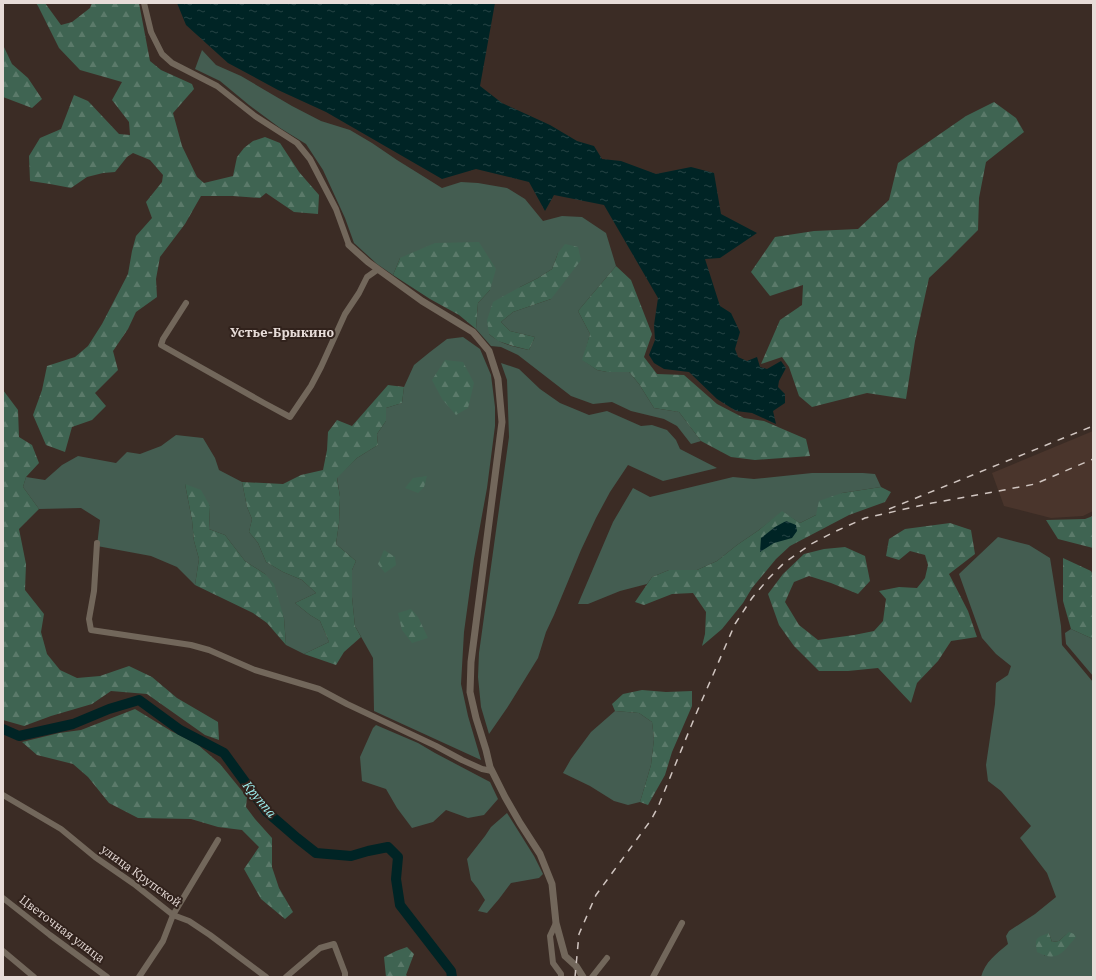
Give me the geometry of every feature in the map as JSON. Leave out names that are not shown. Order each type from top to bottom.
[{"type":"street","points":[[144,3],[151,32],[162,54],[172,63],[217,86],[255,116],[297,143],[310,159],[336,209],[349,245],[377,270],[422,301],[473,332],[489,351],[498,379],[502,422],[470,662],[470,692],[492,771],[520,823],[540,854],[552,884],[556,923],[565,956],[576,966],[583,977]]},
{"type":"street","points":[[186,304],[163,339],[162,345],[264,404],[290,417],[314,380],[345,314],[368,277],[377,270]]},
{"type":"street","points":[[98,542],[94,591],[89,619],[91,630],[191,645],[209,650],[255,670],[319,689],[469,763],[482,769],[492,771]]},
{"type":"street","name":"улица Крупской","points":[[3,795],[61,829],[173,915],[189,921],[266,977]]},
{"type":"street","points":[[139,977],[163,941],[173,915],[218,840]]},
{"type":"street","name":"Цветочная улица","points":[[3,898],[107,977]]},
{"type":"street","points":[[556,923],[550,936],[554,963],[561,974],[561,977]]},
{"type":"street","points":[[653,977],[682,923]]},
{"type":"street","points":[[286,977],[320,948],[334,944],[345,973],[345,977]]},
{"type":"street","points":[[3,951],[34,977]]},
{"type":"street","points":[[592,977],[607,958]]},
{"type":"shaded area","points":[[1093,431],[1093,511],[1083,516],[1051,518],[1004,506],[992,473]]},
{"type":"green space","points":[[36,3],[45,3],[61,25],[72,22],[90,8],[92,3],[139,3],[150,61],[161,70],[192,84],[194,89],[173,113],[182,146],[197,177],[204,183],[233,176],[237,157],[244,148],[253,141],[265,137],[280,143],[299,172],[319,195],[318,214],[294,212],[266,193],[260,198],[201,196],[185,224],[160,257],[156,279],[157,297],[136,312],[128,329],[113,351],[118,370],[95,393],[106,406],[92,420],[72,427],[65,452],[46,445],[33,415],[42,390],[47,366],[75,357],[88,346],[102,324],[128,274],[136,236],[152,218],[146,202],[162,182],[163,175],[150,160],[133,153],[127,157],[115,172],[87,177],[71,188],[30,181],[29,156],[40,138],[61,129],[74,95],[88,101],[119,134],[130,135],[129,122],[112,100],[122,82],[80,70],[59,48]]},
{"type":"green space","points":[[3,45],[12,64],[28,78],[42,99],[32,108],[3,97]]},
{"type":"green space","points":[[202,50],[216,65],[241,76],[321,121],[350,130],[442,188],[461,182],[478,183],[507,188],[525,199],[543,221],[562,216],[582,217],[606,233],[616,266],[578,311],[590,334],[583,360],[597,370],[607,372],[629,372],[639,384],[654,408],[679,412],[701,441],[691,444],[677,426],[664,419],[631,411],[612,402],[593,404],[571,396],[518,355],[501,347],[491,346],[476,329],[478,303],[490,290],[400,258],[393,275],[377,264],[354,243],[345,218],[323,170],[306,144],[280,128],[220,81],[195,69]],"holes":[[[558,253],[551,299],[513,312],[501,322],[510,331],[535,337],[529,350],[503,343],[489,334],[520,287],[552,269]]]},
{"type":"green space","points":[[994,102],[1016,118],[1024,132],[986,162],[979,198],[978,230],[929,278],[915,341],[906,399],[867,393],[812,407],[799,396],[789,367],[782,357],[761,364],[780,320],[802,305],[803,285],[770,296],[751,272],[775,237],[814,231],[858,229],[889,200],[898,163],[966,116]]},
{"type":"green space","points":[[479,242],[496,269],[490,290],[478,303],[476,329],[459,315],[430,299],[393,275],[400,258],[435,243]]},
{"type":"green space","points":[[565,244],[578,247],[581,260],[551,299],[513,312],[501,322],[510,331],[535,337],[529,350],[498,341],[489,334],[487,320],[493,302],[552,269],[558,253]]},
{"type":"green space","points":[[616,266],[631,280],[652,334],[644,357],[657,374],[684,375],[717,404],[744,418],[764,421],[806,439],[810,456],[755,460],[731,457],[701,441],[679,412],[654,408],[639,384],[629,372],[607,372],[597,370],[582,360],[590,334],[578,311]]},
{"type":"green space","points":[[463,337],[480,349],[491,375],[495,407],[495,426],[487,488],[474,559],[464,632],[461,684],[468,716],[481,760],[374,711],[373,658],[355,626],[352,597],[352,570],[356,561],[336,544],[339,523],[340,497],[337,477],[357,458],[378,445],[377,434],[386,421],[386,408],[402,403],[404,387],[414,365],[447,339]]},
{"type":"green space","points":[[445,360],[463,362],[474,383],[468,408],[456,415],[442,399],[432,380]]},
{"type":"green space","points":[[501,363],[519,369],[540,389],[560,403],[589,415],[607,411],[641,426],[652,425],[667,430],[676,440],[680,449],[717,468],[663,481],[628,465],[610,492],[581,550],[546,632],[538,658],[489,734],[481,707],[478,677],[479,653],[509,437],[507,380]]},
{"type":"green space","points":[[388,385],[404,387],[402,403],[386,408],[386,421],[377,434],[378,445],[357,458],[337,478],[340,497],[339,523],[336,544],[356,561],[352,570],[352,597],[355,626],[361,637],[344,652],[336,665],[304,654],[329,642],[320,621],[295,603],[316,593],[302,580],[283,572],[266,562],[258,543],[249,532],[252,519],[247,507],[242,482],[283,484],[301,475],[323,470],[327,450],[328,432],[337,420],[352,426]]},
{"type":"green space","points":[[3,390],[18,410],[19,437],[32,445],[39,463],[26,477],[23,487],[39,509],[19,529],[26,564],[25,590],[44,614],[41,632],[47,654],[60,670],[77,678],[100,676],[129,666],[152,677],[177,698],[218,722],[219,740],[205,735],[147,694],[111,691],[92,704],[51,716],[24,726],[3,720]]},
{"type":"green space","points":[[176,435],[203,438],[215,458],[219,470],[242,482],[247,507],[252,519],[249,532],[258,543],[266,562],[283,572],[302,580],[316,593],[295,603],[320,621],[329,642],[304,654],[286,645],[284,618],[265,574],[245,561],[225,535],[209,529],[210,506],[185,484],[192,520],[194,541],[199,559],[195,585],[177,567],[151,556],[97,546],[100,520],[81,508],[39,509],[23,487],[26,477],[45,480],[62,465],[78,456],[116,463],[127,452],[140,454],[161,446]]},
{"type":"green space","points":[[812,473],[875,474],[881,487],[842,493],[816,515],[800,523],[782,512],[717,561],[697,570],[669,570],[652,577],[647,584],[620,591],[588,604],[578,604],[613,522],[633,488],[650,497],[733,477],[754,479]]},
{"type":"green space","points":[[427,476],[424,487],[418,493],[405,488],[413,478]]},
{"type":"green space","points":[[185,484],[201,490],[210,506],[209,529],[225,535],[245,561],[265,574],[274,584],[284,618],[286,645],[267,623],[253,613],[195,585],[199,559],[194,541],[192,520]]},
{"type":"green space","points":[[881,487],[891,492],[885,502],[849,515],[790,546],[776,559],[752,588],[743,603],[722,629],[702,646],[705,634],[706,612],[693,593],[672,594],[644,605],[635,602],[652,577],[669,570],[697,570],[717,561],[782,511],[800,523],[816,515],[819,501],[842,493]]},
{"type":"green space","points":[[1093,516],[1093,548],[1058,539],[1046,520],[1085,519]]},
{"type":"green space","points":[[950,523],[971,530],[975,554],[949,574],[968,611],[977,637],[951,641],[938,661],[917,683],[911,703],[878,668],[848,671],[819,671],[794,646],[779,625],[768,594],[783,574],[804,554],[824,549],[845,547],[865,556],[870,581],[858,594],[809,576],[794,582],[785,602],[799,625],[818,640],[874,631],[883,621],[886,599],[879,591],[899,587],[917,588],[925,578],[928,565],[925,555],[910,551],[899,560],[886,556],[889,539],[905,529]]},
{"type":"green space","points":[[998,537],[1029,545],[1050,558],[1061,626],[1062,645],[1093,682],[1093,977],[981,977],[988,963],[1008,944],[1006,936],[1009,931],[1035,914],[1056,897],[1047,873],[1020,838],[1031,826],[1001,791],[988,781],[986,765],[995,704],[996,683],[1008,675],[1011,666],[996,654],[982,638],[959,574]],"holes":[[[1069,932],[1044,956],[1049,933],[1052,942],[1059,941]]]},
{"type":"green space","points":[[384,550],[395,557],[396,565],[385,573],[378,564]]},
{"type":"green space","points":[[1063,558],[1091,571],[1093,575],[1093,639],[1071,629],[1063,601]]},
{"type":"green space","points":[[411,609],[418,617],[428,638],[412,643],[402,630],[398,613]]},
{"type":"green space","points":[[1071,629],[1093,639],[1093,676],[1066,644],[1065,633]]},
{"type":"green space","points":[[642,690],[666,692],[692,691],[692,706],[672,752],[665,775],[648,805],[640,802],[651,765],[654,739],[652,722],[639,713],[615,711],[612,704],[623,694]]},
{"type":"green space","points":[[135,709],[171,731],[197,744],[220,764],[247,797],[246,807],[272,838],[272,867],[279,888],[293,912],[285,919],[261,899],[244,869],[259,847],[242,830],[218,827],[191,819],[138,818],[109,803],[88,777],[73,764],[37,755],[22,742],[59,733],[81,730]]},
{"type":"green space","points":[[615,711],[639,713],[652,722],[654,739],[651,765],[640,802],[628,805],[614,801],[590,786],[563,773],[571,759],[591,732]]},
{"type":"green space","points":[[376,725],[418,743],[490,782],[498,799],[484,815],[468,818],[446,810],[433,822],[412,828],[397,808],[386,789],[362,781],[360,757],[373,728]]},
{"type":"green space","points":[[507,813],[534,856],[543,874],[539,878],[511,883],[487,913],[478,911],[485,900],[471,880],[467,859],[491,827]]},
{"type":"green space","points":[[1069,932],[1074,934],[1076,937],[1060,954],[1050,956],[1037,952],[1036,941],[1041,936],[1049,933],[1052,942],[1059,941]]},
{"type":"green space","points":[[407,947],[414,954],[406,975],[408,977],[386,977],[384,957]]},
{"type":"water","points":[[177,3],[495,3],[480,86],[502,103],[550,125],[577,141],[594,146],[602,159],[621,161],[656,174],[691,167],[714,173],[721,214],[757,233],[720,258],[705,259],[720,306],[731,313],[740,332],[735,349],[738,357],[747,361],[757,357],[760,367],[767,369],[781,361],[786,368],[779,381],[778,387],[785,394],[785,403],[773,411],[776,424],[752,413],[736,411],[717,399],[689,372],[664,369],[654,363],[649,355],[655,340],[654,325],[658,298],[604,205],[554,195],[545,211],[529,182],[476,169],[442,179],[326,112],[278,90],[228,63],[186,25]]},
{"type":"water","points":[[786,521],[796,525],[797,531],[792,538],[774,543],[760,552],[761,538],[775,527]]},
{"type":"waterway","name":"Круппа","points":[[3,729],[19,736],[73,724],[109,709],[139,700],[180,730],[224,753],[267,812],[316,853],[351,856],[388,847],[398,857],[396,879],[400,905],[451,971],[452,977]]},
{"type":"railway","points":[[889,509],[1093,426]]},
{"type":"railway","points":[[575,977],[579,934],[596,895],[651,820],[658,807],[735,624],[752,598],[769,578],[784,563],[811,544],[865,518],[932,503],[1035,484],[1093,459]]},
{"type":"district","name":"Устье-Брыкино","points":[[282,332]]}]
